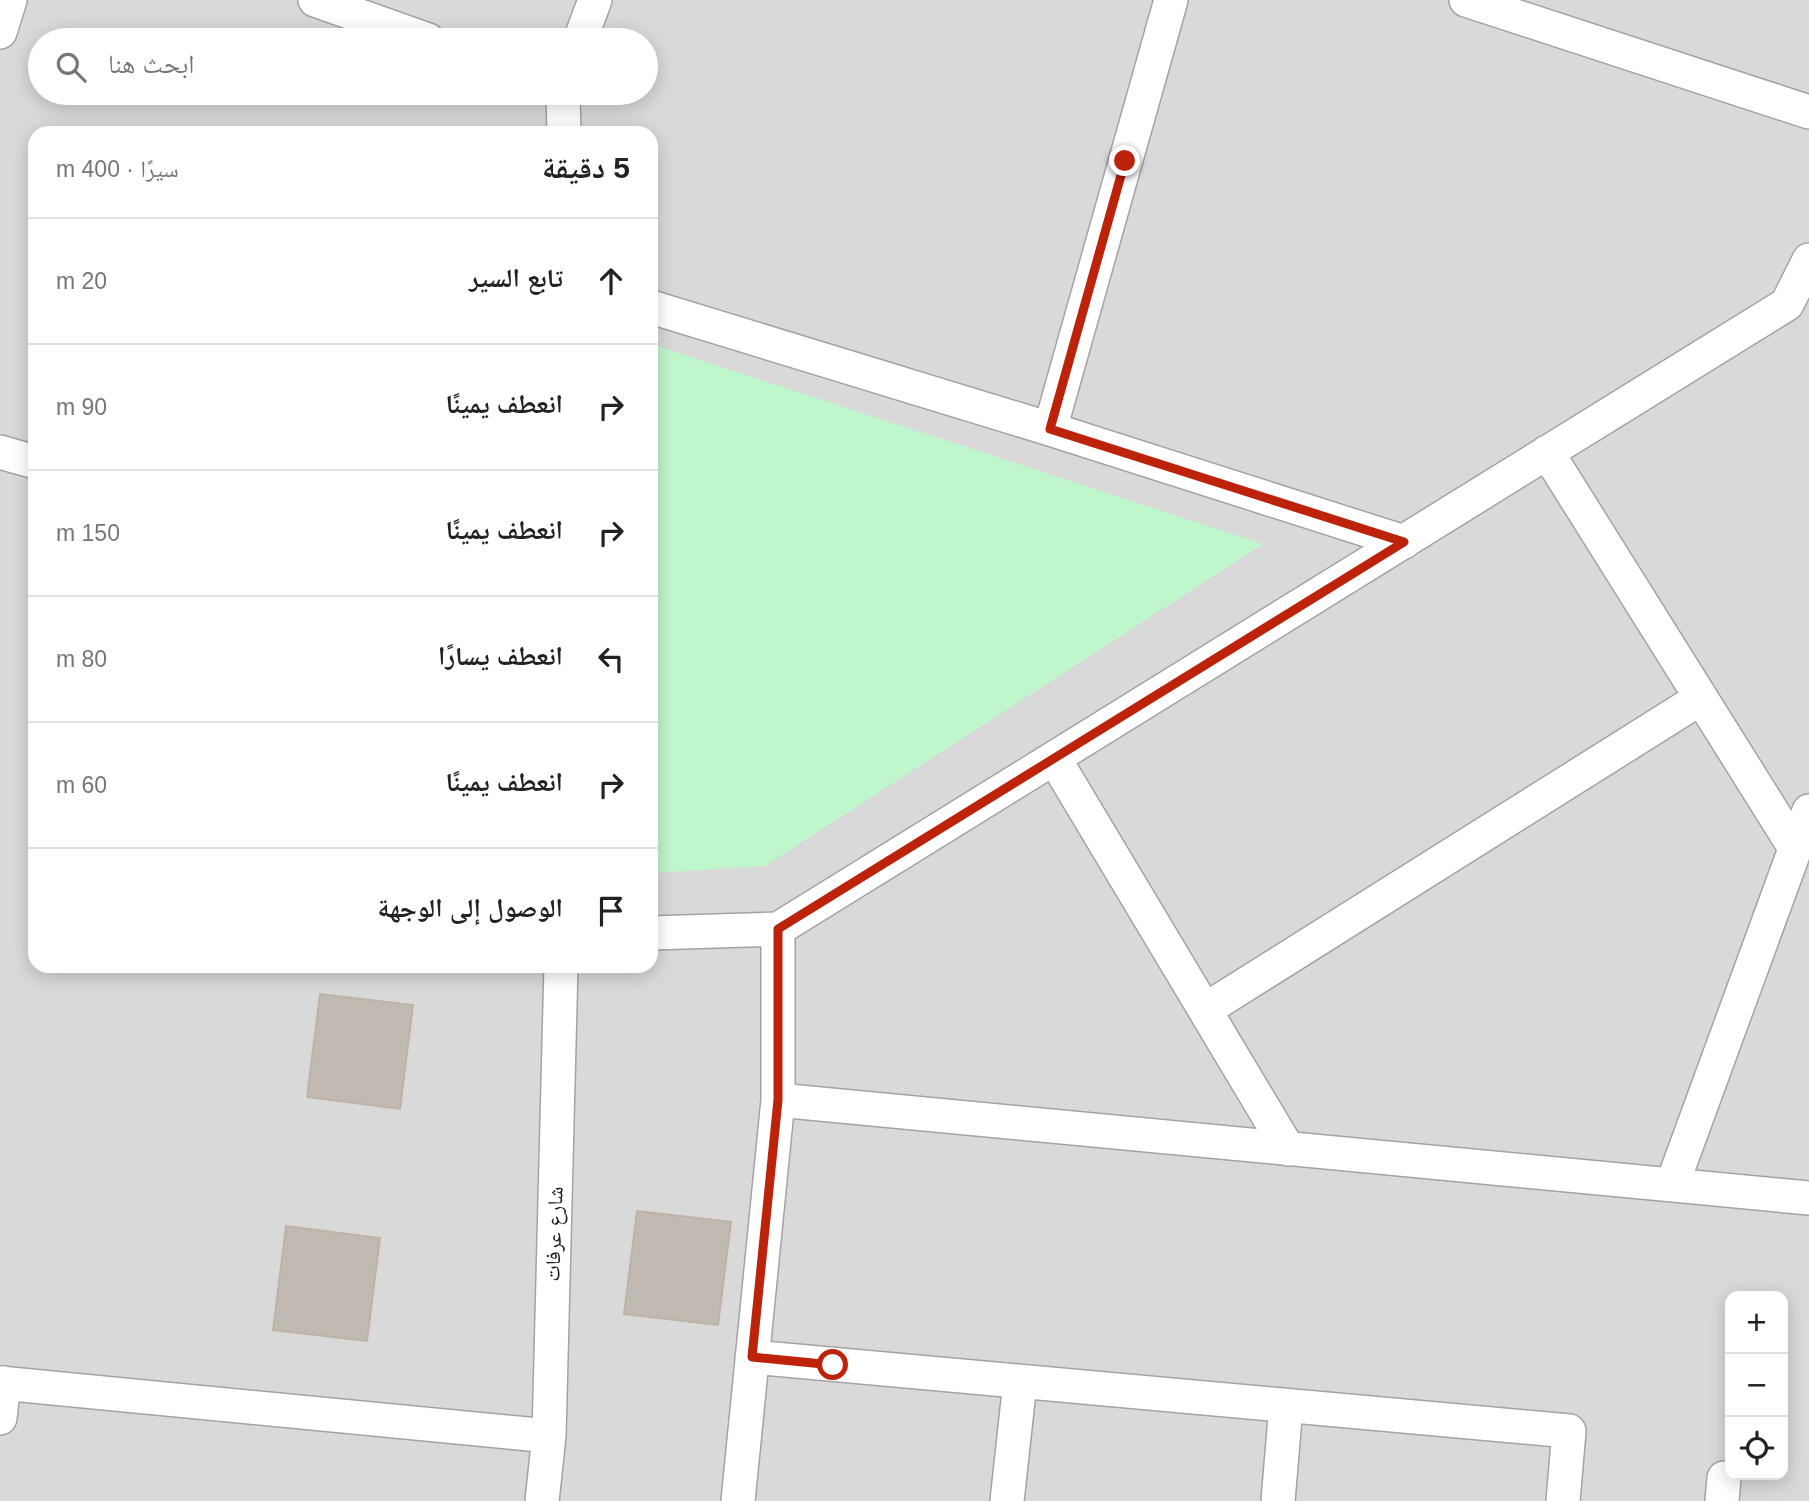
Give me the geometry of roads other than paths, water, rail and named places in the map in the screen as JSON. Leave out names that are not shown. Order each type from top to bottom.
[{"type":"street","points":[[0,32],[9,0]]},
{"type":"street","points":[[315,0],[395,28]]},
{"type":"street","points":[[584,28],[595,0]]},
{"type":"street","points":[[1050,429],[1171,0]]},
{"type":"street","points":[[1466,0],[1809,112]]},
{"type":"street","points":[[563,105],[564,126]]},
{"type":"street","points":[[658,933],[778,929],[1548,452],[1798,309],[1809,260]]},
{"type":"street","points":[[658,309],[1050,429],[1404,542]]},
{"type":"street","points":[[0,452],[28,460]]},
{"type":"street","points":[[1548,452],[1795,848]]},
{"type":"street","points":[[1205,1010],[1701,698]]},
{"type":"street","points":[[1054,758],[1288,1149]]},
{"type":"street","points":[[1672,1185],[1809,811]]},
{"type":"street","points":[[738,1501],[778,1100],[778,929]]},
{"type":"street","name":"شارع عرفات","points":[[542,1501],[549,1436],[561,973]]},
{"type":"street","points":[[778,1100],[1809,1198]]},
{"type":"street","points":[[752,1357],[1569,1431],[1563,1501]]},
{"type":"street","points":[[1007,1501],[1020,1382]]},
{"type":"street","points":[[0,1418],[2,1383],[549,1436]]},
{"type":"street","points":[[1278,1501],[1286,1406]]}]
